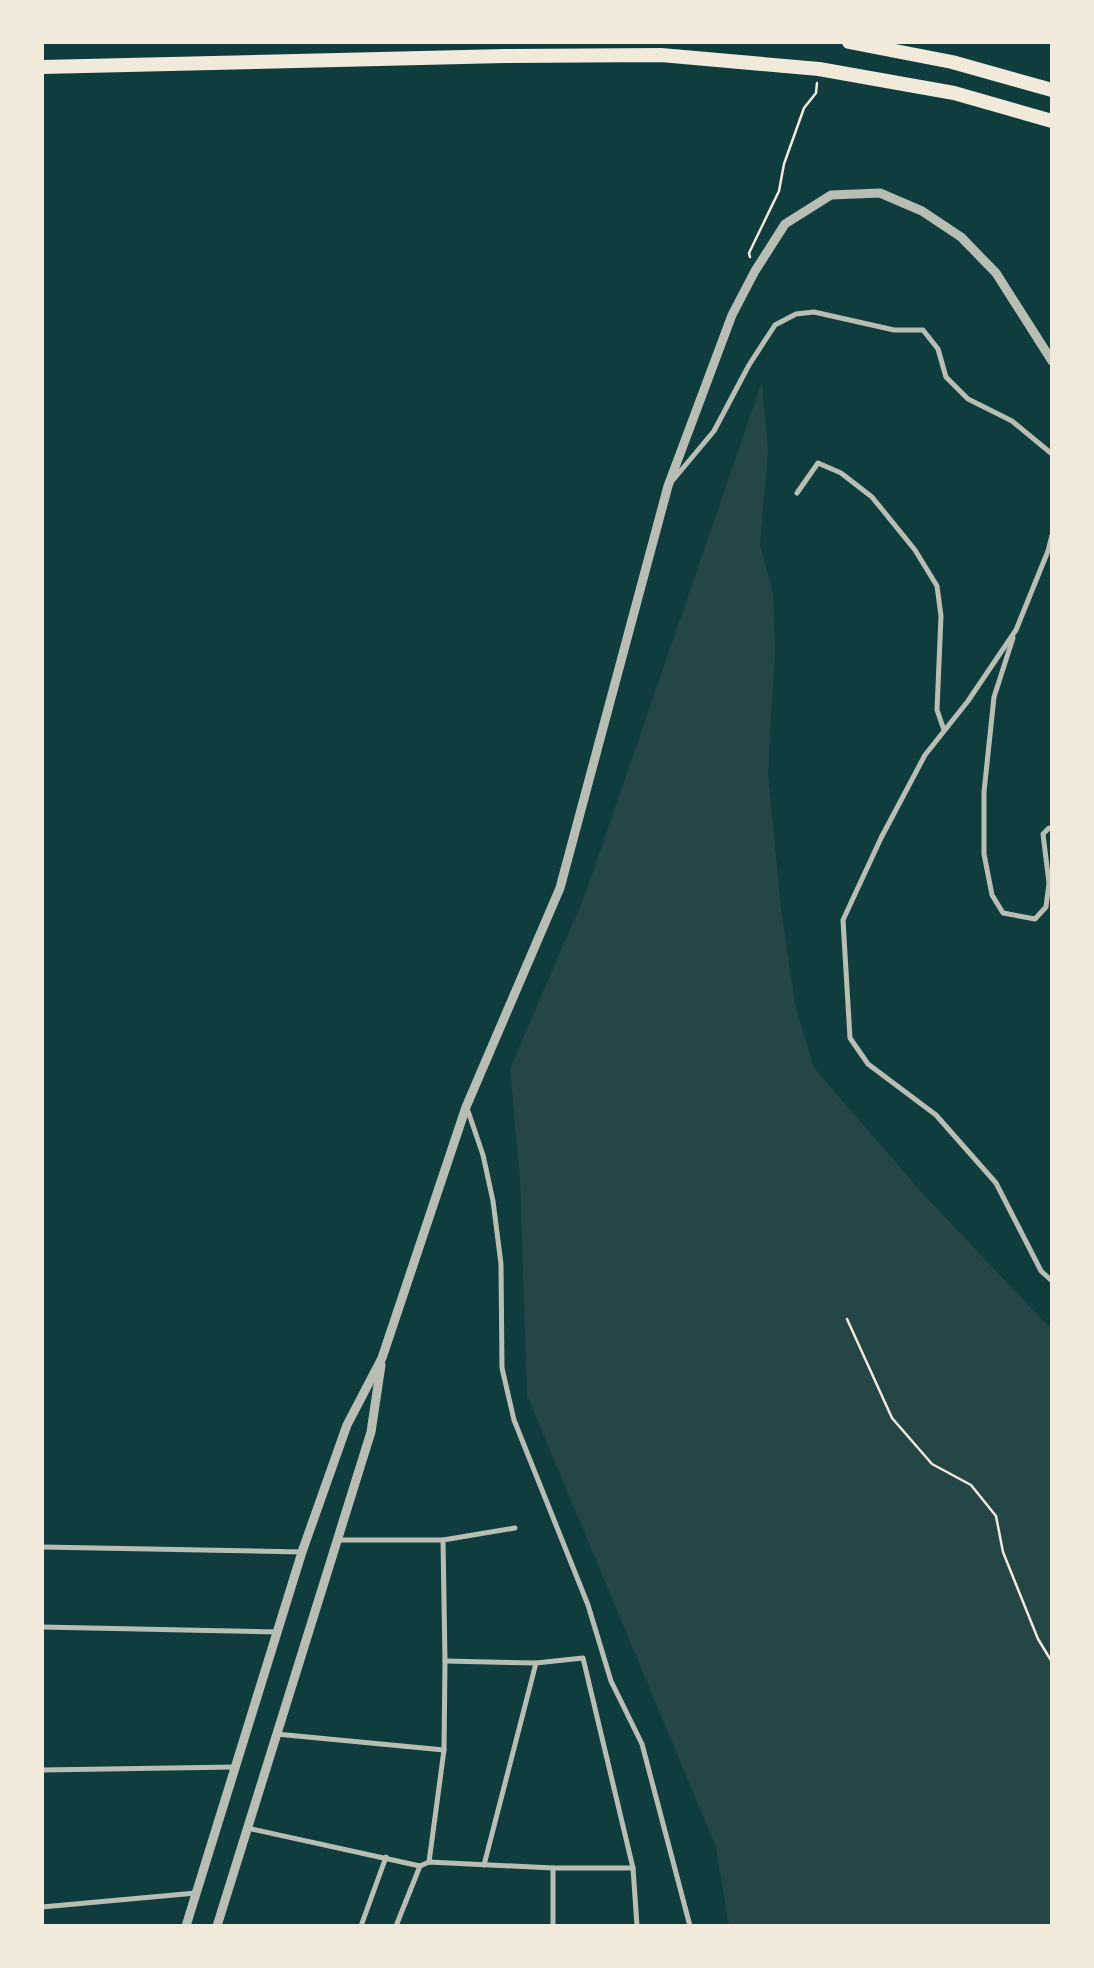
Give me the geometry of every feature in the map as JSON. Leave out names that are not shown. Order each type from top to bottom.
[{"type":"highway","points":[[849,42],[952,62],[1052,90]]},
{"type":"highway","points":[[42,67],[505,56],[661,55],[820,69],[954,93],[1052,121]]},
{"type":"street","points":[[186,1926],[234,1767],[279,1632],[302,1552],[346,1425],[382,1358],[466,1107],[560,888],[668,486],[732,315],[755,271],[785,224],[808,209],[831,195],[880,193],[922,211],[960,237],[996,273],[1052,361]]},
{"type":"street","points":[[668,486],[714,431],[749,365],[775,325],[796,314],[814,312],[894,330],[923,330],[938,349],[946,377],[968,399],[1012,421],[1052,454]]},
{"type":"street","points":[[797,493],[818,462],[841,473],[872,497],[915,550],[936,586],[938,593],[941,616],[937,710],[944,730]]},
{"type":"street","points":[[1052,535],[1048,551],[1016,630],[994,697],[984,792],[984,854],[992,895],[1003,913],[1035,918],[1046,908],[1049,882],[1043,834],[1049,828],[1052,829]]},
{"type":"street","points":[[1016,630],[968,701],[925,755],[881,838],[843,920],[850,1038],[868,1064],[936,1114],[996,1183],[1041,1272],[1052,1282]]},
{"type":"street","points":[[466,1107],[483,1155],[492,1201],[501,1264],[502,1368],[514,1420],[588,1605],[611,1681],[642,1744],[690,1926]]},
{"type":"street","points":[[217,1926],[371,1432],[382,1358]]},
{"type":"street","points":[[337,1540],[443,1540],[515,1528]]},
{"type":"street","points":[[429,1862],[444,1750],[443,1540]]},
{"type":"street","points":[[42,1547],[302,1552]]},
{"type":"street","points":[[42,1627],[279,1632]]},
{"type":"street","points":[[445,1661],[536,1663],[583,1658],[633,1868],[637,1926]]},
{"type":"street","points":[[484,1865],[536,1663]]},
{"type":"street","points":[[276,1734],[444,1750]]},
{"type":"street","points":[[42,1770],[234,1767]]},
{"type":"street","points":[[247,1828],[420,1866],[429,1862],[553,1868],[633,1868]]},
{"type":"street","points":[[361,1926],[386,1857]]},
{"type":"street","points":[[396,1926],[420,1866]]},
{"type":"street","points":[[553,1868],[553,1926]]},
{"type":"street","points":[[42,1907],[196,1893]]},
{"type":"path","points":[[755,271],[749,253],[780,191],[784,164],[804,108],[816,93],[820,69]]},
{"type":"path","points":[[847,1319],[892,1418],[932,1464],[971,1485],[996,1516],[1003,1552],[1038,1639],[1052,1662]]},
{"type":"shaded area","points":[[762,382],[768,452],[760,545],[773,593],[775,652],[768,774],[781,909],[795,1005],[814,1068],[924,1195],[1051,1329],[1051,1925],[729,1925],[716,1847],[527,1395],[520,1179],[510,1068],[585,895]]}]
